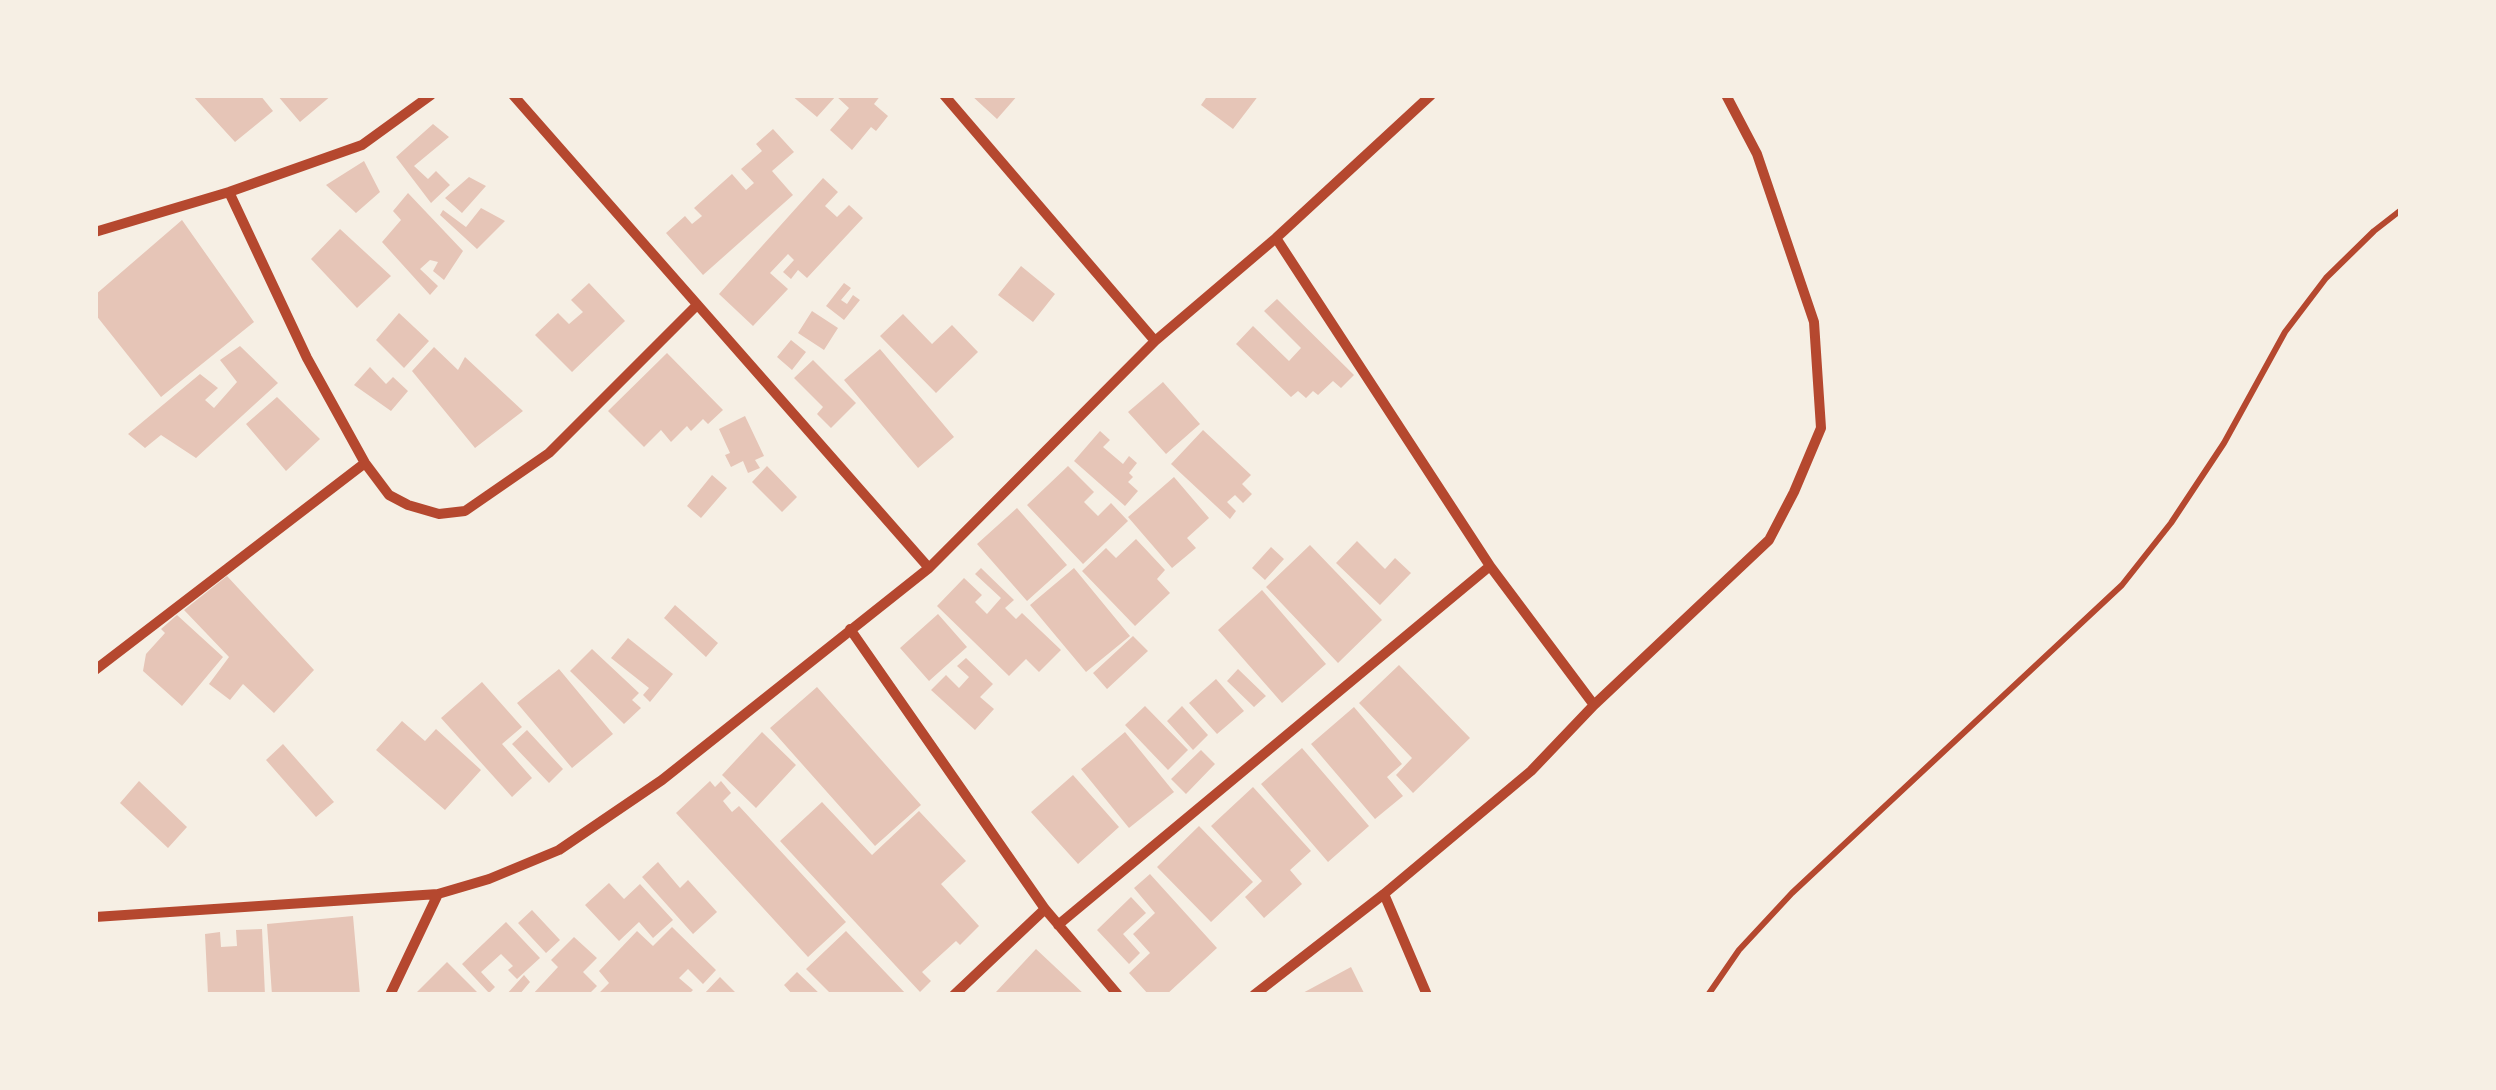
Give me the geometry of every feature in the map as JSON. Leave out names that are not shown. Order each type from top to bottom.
[{"type":"street","points":[[95,232],[229,192],[362,145],[431,95]]},
{"type":"street","points":[[513,95],[929,568]]},
{"type":"street","points":[[944,95],[1156,341]]},
{"type":"street","points":[[95,917],[438,894],[489,879],[559,850],[662,780],[929,568],[1156,341],[1432,95]]},
{"type":"street","points":[[1254,995],[1384,894],[1530,772],[1594,705],[1768,540],[1794,492],[1820,428],[1814,322],[1756,154],[1726,95]]},
{"type":"street","points":[[229,192],[308,358],[365,462],[389,495],[440,514],[465,510],[549,454],[697,305]]},
{"type":"street","points":[[1276,238],[1490,566],[1594,705]]},
{"type":"street","points":[[95,670],[365,462]]},
{"type":"street","points":[[1058,926],[1490,566]]},
{"type":"street","points":[[850,629],[1058,926],[1118,995]]},
{"type":"street","points":[[390,995],[438,894]]},
{"type":"street","points":[[1384,894],[1427,995]]},
{"type":"street","points":[[954,995],[1045,908]]},
{"type":"path","points":[[1708,995],[1767,918],[2122,585],[2172,523],[2224,443],[2284,332],[2326,278],[2401,210]]},
{"type":"building","points":[[192,95],[260,95],[273,111],[235,142]]},
{"type":"building","points":[[277,95],[332,95],[300,122]]},
{"type":"building","points":[[791,95],[881,95],[874,104],[888,116],[876,131],[871,127],[852,150],[830,130],[849,108],[836,96],[817,117]]},
{"type":"building","points":[[971,95],[1018,95],[997,119]]},
{"type":"building","points":[[1208,95],[1259,95],[1233,129],[1201,105]]},
{"type":"building","points":[[433,124],[449,137],[414,166],[428,179],[436,171],[450,185],[431,203],[396,157]]},
{"type":"building","points":[[773,129],[794,152],[772,171],[793,195],[703,275],[666,233],[685,216],[692,224],[702,216],[694,208],[732,174],[746,190],[754,183],[741,169],[762,151],[756,144]]},
{"type":"building","points":[[364,161],[380,192],[356,213],[326,185]]},
{"type":"building","points":[[469,177],[486,186],[462,213],[445,198]]},
{"type":"building","points":[[823,178],[838,192],[825,206],[837,217],[849,205],[863,218],[807,278],[798,270],[791,279],[783,272],[794,260],[788,254],[770,273],[788,289],[753,326],[719,294]]},
{"type":"building","points":[[408,193],[463,251],[444,280],[433,271],[438,262],[430,260],[420,269],[438,286],[430,295],[382,242],[401,220],[393,211]]},
{"type":"building","points":[[481,208],[505,221],[477,249],[440,215],[443,210],[466,227]]},
{"type":"building","points":[[182,220],[254,322],[161,397],[95,314],[95,295]]},
{"type":"building","points":[[340,229],[391,276],[357,308],[311,259]]},
{"type":"building","points":[[1021,266],[1055,294],[1033,322],[998,295]]},
{"type":"building","points":[[589,283],[625,321],[572,372],[535,335],[558,313],[569,324],[583,312],[571,300]]},
{"type":"building","points":[[844,283],[851,288],[841,300],[847,304],[853,295],[860,300],[844,320],[826,306]]},
{"type":"building","points":[[1277,299],[1354,375],[1341,388],[1333,381],[1318,395],[1313,391],[1306,398],[1298,391],[1291,397],[1236,344],[1253,326],[1289,361],[1301,348],[1264,311]]},
{"type":"building","points":[[812,311],[838,328],[824,350],[798,333]]},
{"type":"building","points":[[399,313],[429,341],[404,368],[376,340]]},
{"type":"building","points":[[903,314],[932,344],[952,325],[978,352],[936,393],[880,336]]},
{"type":"building","points":[[791,340],[806,352],[792,370],[777,357]]},
{"type":"building","points":[[240,346],[278,383],[196,458],[161,435],[145,448],[128,434],[200,374],[218,388],[205,400],[214,408],[237,382],[220,360]]},
{"type":"building","points":[[434,347],[458,370],[465,357],[523,411],[475,448],[412,371]]},
{"type":"building","points":[[880,349],[954,437],[918,468],[844,380]]},
{"type":"building","points":[[667,353],[723,410],[708,424],[703,419],[691,431],[687,426],[671,442],[661,430],[644,447],[608,411]]},
{"type":"building","points":[[813,360],[856,403],[831,428],[817,414],[823,407],[794,378]]},
{"type":"building","points":[[370,367],[386,384],[393,377],[408,391],[391,411],[354,385]]},
{"type":"building","points":[[1163,382],[1200,424],[1166,454],[1128,412]]},
{"type":"building","points":[[277,397],[320,439],[286,471],[246,424]]},
{"type":"building","points":[[745,416],[764,456],[755,460],[760,468],[748,473],[743,461],[731,467],[725,455],[730,453],[719,429]]},
{"type":"building","points":[[1203,430],[1251,475],[1242,484],[1252,494],[1243,503],[1235,495],[1227,502],[1236,511],[1230,519],[1171,464]]},
{"type":"building","points":[[1100,431],[1110,440],[1103,447],[1123,464],[1129,456],[1137,463],[1128,482],[1138,491],[1125,506],[1074,461]]},
{"type":"building","points":[[767,466],[797,497],[782,512],[752,482]]},
{"type":"building","points":[[1068,466],[1094,492],[1084,502],[1098,516],[1111,503],[1128,521],[1083,564],[1027,505]]},
{"type":"building","points":[[712,475],[727,488],[701,518],[687,506]]},
{"type":"building","points":[[1174,477],[1209,518],[1187,538],[1196,548],[1172,568],[1128,517]]},
{"type":"building","points":[[1017,508],[1067,565],[1027,601],[977,544]]},
{"type":"building","points":[[1136,539],[1165,570],[1157,579],[1170,593],[1135,626],[1082,571],[1106,548],[1116,558]]},
{"type":"building","points":[[1357,541],[1385,569],[1395,558],[1411,573],[1380,605],[1336,563]]},
{"type":"building","points":[[1310,545],[1382,620],[1338,663],[1266,587]]},
{"type":"building","points":[[1271,547],[1284,559],[1265,580],[1252,568]]},
{"type":"building","points":[[981,568],[1014,600],[1005,608],[1016,619],[1022,613],[1061,650],[1039,672],[1026,659],[1009,676],[937,606],[964,578],[982,595],[975,602],[987,614],[1001,598],[975,574]]},
{"type":"building","points":[[1074,568],[1130,636],[1086,672],[1030,605]]},
{"type":"building","points":[[227,576],[314,670],[274,713],[243,684],[230,700],[209,684],[229,657],[184,610]]},
{"type":"building","points":[[1262,590],[1326,664],[1282,703],[1218,630]]},
{"type":"building","points":[[675,605],[718,643],[706,657],[664,618]]},
{"type":"building","points":[[938,614],[967,647],[929,681],[900,648]]},
{"type":"building","points":[[177,615],[223,657],[182,706],[143,671],[146,654],[165,633],[161,629]]},
{"type":"building","points":[[1133,636],[1148,651],[1107,689],[1093,673]]},
{"type":"building","points":[[628,638],[673,674],[650,702],[643,695],[649,688],[611,658]]},
{"type":"building","points":[[592,649],[639,693],[632,700],[641,708],[624,724],[570,671]]},
{"type":"building","points":[[966,658],[993,684],[980,697],[994,709],[975,730],[931,690],[946,675],[959,688],[969,677],[957,666]]},
{"type":"building","points":[[1399,665],[1470,738],[1413,793],[1396,775],[1412,758],[1359,703]]},
{"type":"building","points":[[559,669],[613,734],[572,768],[517,703]]},
{"type":"building","points":[[1238,669],[1266,696],[1254,707],[1227,681]]},
{"type":"building","points":[[1216,679],[1244,711],[1217,734],[1189,703]]},
{"type":"building","points":[[482,682],[522,727],[502,744],[532,778],[512,797],[441,718]]},
{"type":"building","points":[[817,687],[921,805],[875,846],[770,728]]},
{"type":"building","points":[[1145,706],[1188,750],[1168,770],[1125,725]]},
{"type":"building","points":[[1182,706],[1208,735],[1193,750],[1167,721]]},
{"type":"building","points":[[1354,707],[1402,764],[1387,777],[1403,796],[1375,819],[1311,744]]},
{"type":"building","points":[[402,721],[425,741],[436,729],[481,770],[445,810],[376,750]]},
{"type":"building","points":[[527,730],[563,769],[549,783],[512,744]]},
{"type":"building","points":[[762,732],[796,765],[756,808],[722,775]]},
{"type":"building","points":[[1125,732],[1174,792],[1129,828],[1081,769]]},
{"type":"building","points":[[283,744],[334,802],[316,817],[266,760]]},
{"type":"building","points":[[1302,748],[1369,826],[1328,862],[1261,784]]},
{"type":"building","points":[[1201,750],[1215,764],[1186,794],[1171,779]]},
{"type":"building","points":[[1073,775],[1119,827],[1078,864],[1031,812]]},
{"type":"building","points":[[139,781],[187,827],[168,848],[120,803]]},
{"type":"building","points":[[710,781],[715,787],[721,781],[731,793],[723,801],[732,812],[739,806],[846,922],[808,957],[676,813]]},
{"type":"building","points":[[1253,787],[1311,851],[1290,870],[1302,884],[1264,918],[1245,897],[1262,881],[1211,826]]},
{"type":"building","points":[[822,802],[872,855],[919,811],[966,861],[941,884],[979,926],[922,972],[931,981],[920,992],[780,841]]},
{"type":"building","points":[[1199,826],[1253,882],[1211,922],[1157,867]]},
{"type":"building","points":[[658,862],[680,888],[688,880],[717,912],[693,934],[642,877]]},
{"type":"building","points":[[1150,874],[1217,948],[1166,995],[1149,995],[1129,973],[1150,953],[1133,934],[1155,913],[1134,888]]},
{"type":"building","points":[[609,883],[624,899],[640,884],[673,920],[653,938],[639,922],[619,941],[585,905]]},
{"type":"building","points":[[1131,897],[1146,913],[1123,934],[1140,953],[1129,964],[1097,930]]},
{"type":"building","points":[[532,910],[560,940],[546,953],[518,923]]},
{"type":"building","points":[[353,916],[360,995],[272,995],[267,924]]},
{"type":"building","points":[[506,922],[540,958],[517,979],[508,970],[513,966],[501,954],[481,972],[495,987],[489,993],[462,964]]},
{"type":"building","points":[[672,927],[716,970],[703,984],[688,969],[679,978],[693,990],[688,995],[597,995],[609,983],[599,971],[637,931],[653,946]]},
{"type":"building","points":[[262,929],[265,995],[208,995],[205,934],[220,932],[221,947],[237,946],[236,930]]},
{"type":"building","points":[[846,931],[907,995],[832,995],[806,969]]},
{"type":"building","points":[[574,937],[597,958],[583,972],[597,986],[588,995],[532,995],[558,967],[551,960]]},
{"type":"building","points":[[1036,949],[1085,995],[999,995],[996,992]]},
{"type":"building","points":[[447,962],[480,995],[414,995]]},
{"type":"building","points":[[1351,967],[1365,995],[1299,995]]},
{"type":"building","points":[[797,972],[821,995],[793,995],[784,985]]},
{"type":"building","points":[[524,975],[530,982],[519,995],[506,995]]},
{"type":"building","points":[[720,977],[735,992],[733,995],[703,995]]}]
